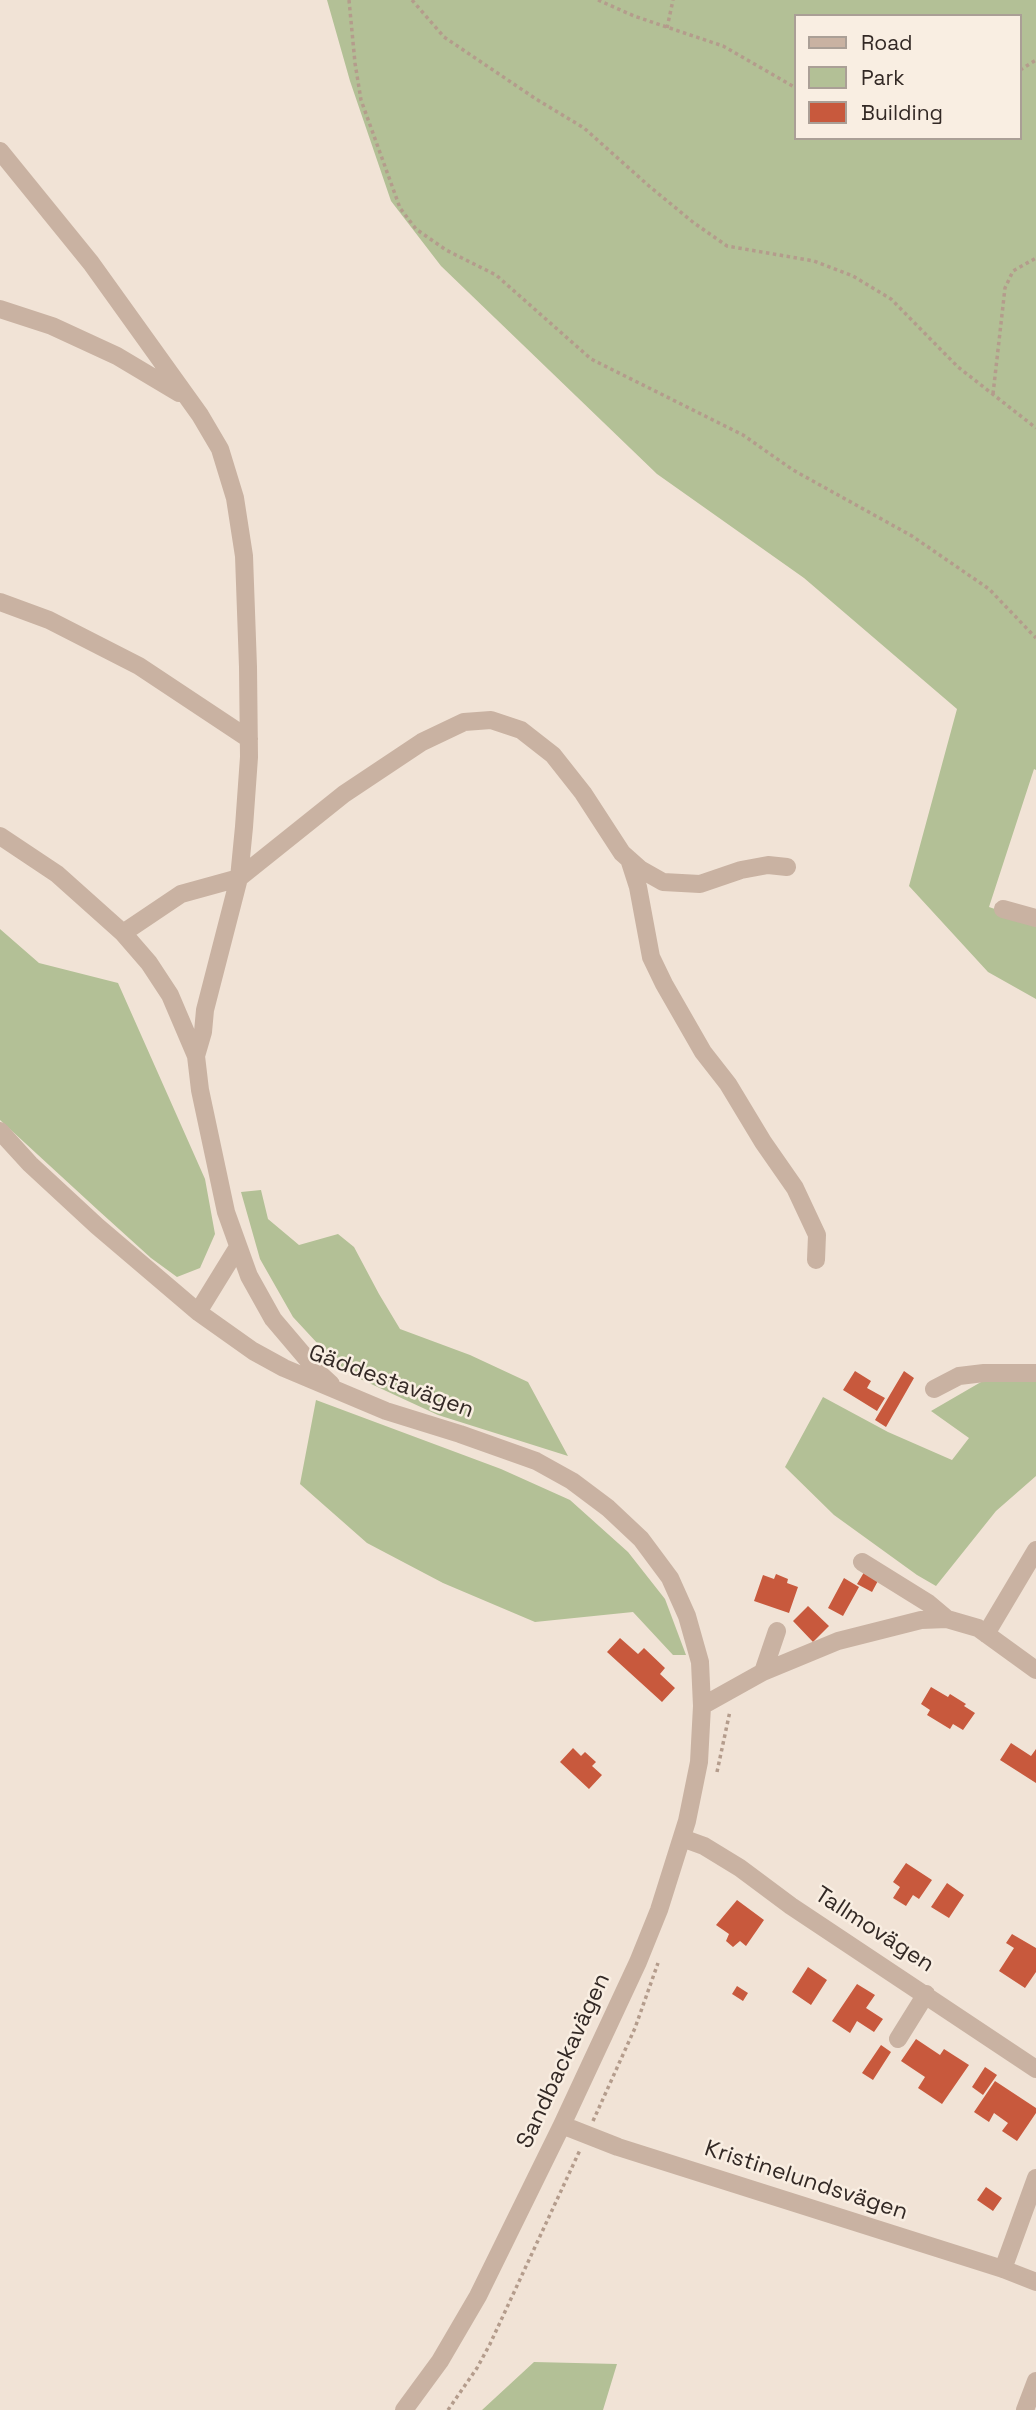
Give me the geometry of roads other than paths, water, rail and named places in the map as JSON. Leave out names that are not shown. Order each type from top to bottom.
[{"type":"street","points":[[0,151],[91,263],[200,415],[219,449],[235,498],[244,556],[249,739],[239,878],[196,1056]]},
{"type":"street","points":[[0,309],[52,326],[117,356],[188,399]]},
{"type":"street","points":[[0,602],[49,620],[139,666],[249,739]]},
{"type":"street","points":[[123,933],[181,894],[239,878],[344,794],[422,742],[464,722],[491,720],[521,730],[553,755],[583,793],[622,853],[640,869],[663,882],[700,884],[768,864],[787,867]]},
{"type":"street","points":[[0,836],[57,874],[123,933],[149,963],[170,996],[196,1056],[200,1090],[226,1212],[249,1276],[273,1319],[318,1372],[342,1393]]},
{"type":"street","points":[[629,859],[638,887],[651,957],[703,1052],[728,1084],[795,1188],[817,1235],[816,1260]]},
{"type":"street","points":[[1003,909],[1036,918]]},
{"type":"street","name":"Gäddestavägen","points":[[0,1130],[30,1164],[72,1204],[198,1312],[253,1351],[284,1368],[386,1411],[536,1461],[572,1481],[608,1508],[641,1539],[670,1578],[687,1616],[700,1662],[702,1706]]},
{"type":"street","points":[[198,1312],[238,1247]]},
{"type":"street","points":[[934,1389],[959,1376],[1036,1373]]},
{"type":"street","points":[[985,1634],[1036,1550]]},
{"type":"street","points":[[862,1562],[947,1619]]},
{"type":"street","points":[[702,1706],[763,1672],[838,1641],[921,1620],[947,1619],[978,1628],[1036,1670]]},
{"type":"street","points":[[763,1672],[777,1631]]},
{"type":"street","name":"Sandbackavägen","points":[[404,2410],[440,2361],[478,2297],[638,1962],[659,1910],[682,1838],[699,1762],[702,1706]]},
{"type":"street","name":"Tallmovägen","points":[[682,1838],[704,1846],[740,1868],[792,1906],[1036,2069]]},
{"type":"street","points":[[898,2039],[926,1994]]},
{"type":"street","name":"Kristinelundsvägen","points":[[562,2125],[631,2151],[1003,2269],[1036,2282]]},
{"type":"street","points":[[1003,2269],[1036,2178]]},
{"type":"street","points":[[1025,2410],[1036,2381]]}]
